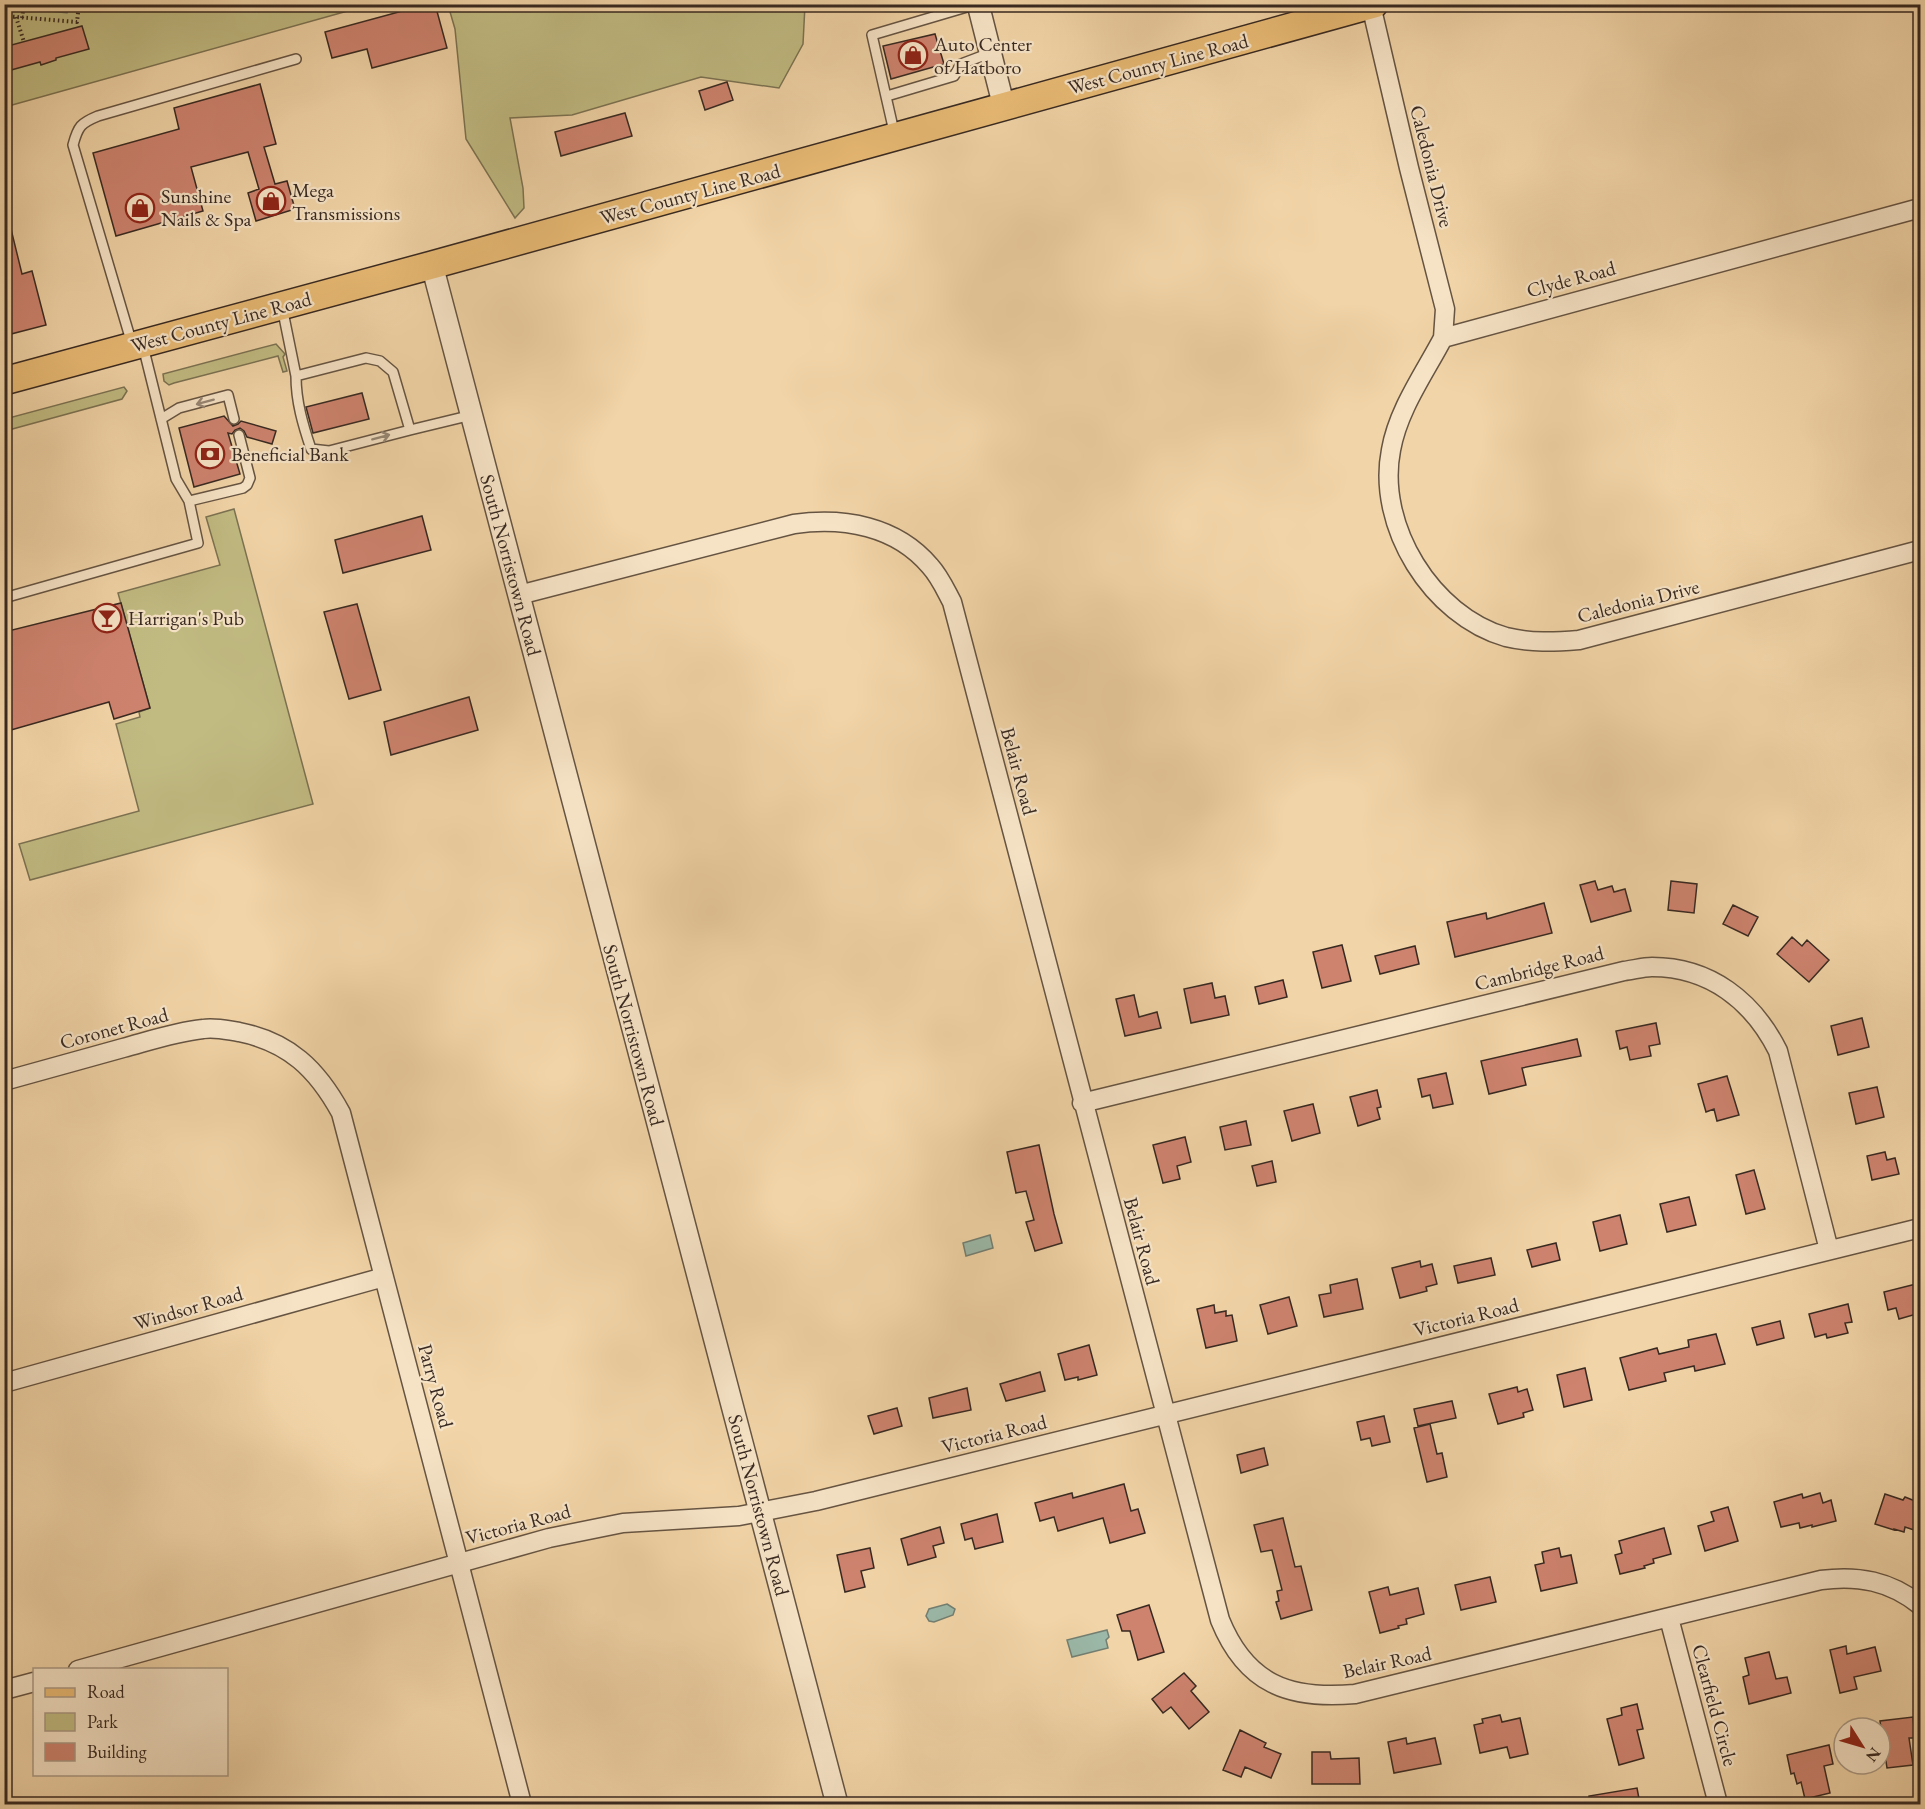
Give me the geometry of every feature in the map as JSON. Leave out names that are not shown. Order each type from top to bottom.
[{"type":"main road","name":"West County Line Road","points":[[4,381],[432,266],[1372,5]]},
{"type":"street","points":[[978,4],[1004,107]]},
{"type":"street","name":"Caledonia Drive","points":[[1372,5],[1408,168],[1445,309],[1443,338],[1401,414],[1390,453],[1388,482],[1390,500],[1404,541],[1422,575],[1441,598],[1466,618],[1504,636],[1547,643],[1579,640],[1920,550]]},
{"type":"street","name":"Clyde Road","points":[[1443,338],[1920,208]]},
{"type":"street","name":"South Norristown Road","points":[[432,266],[837,1804]]},
{"type":"street","name":"Belair Road","points":[[519,596],[794,524],[820,520],[849,522],[889,535],[911,548],[930,565],[940,579],[952,602],[1217,1609],[1228,1640],[1241,1659],[1257,1674],[1299,1693],[1327,1696],[1355,1694],[1841,1577],[1887,1584],[1908,1595],[1920,1605]]},
{"type":"street","name":"Cambridge Road","points":[[1082,1103],[1624,971],[1652,967],[1680,970],[1707,978],[1723,987],[1752,1010],[1769,1033],[1778,1051],[1829,1250]]},
{"type":"street","name":"Coronet Road","points":[[4,1081],[175,1034],[213,1028],[237,1032]]},
{"type":"street","name":"Parry Road","points":[[237,1032],[269,1040],[294,1054],[327,1088],[341,1113],[522,1804]]},
{"type":"street","name":"Victoria Road","points":[[85,1668],[585,1529],[661,1519],[712,1518],[760,1512],[816,1501],[1920,1228]]},
{"type":"street","name":"Windsor Road","points":[[4,1383],[384,1277]]},
{"type":"street","name":"Clearfield Circle","points":[[1669,1617],[1718,1804]]},
{"type":"street","points":[[4,1690],[33,1682]]},
{"type":"lane","points":[[896,137],[872,35],[978,4]]},
{"type":"lane","points":[[886,96],[954,76],[961,64],[990,53]]},
{"type":"lane","points":[[4,598],[198,543],[189,501],[176,479],[161,419],[73,145],[76,132],[84,122],[98,116],[296,59]]},
{"type":"lane","points":[[282,306],[296,376],[297,402],[311,449],[329,451],[472,415]]},
{"type":"lane","points":[[296,376],[366,358],[380,362],[393,372],[410,429]]},
{"type":"lane","points":[[161,419],[179,408],[228,396],[234,419]]},
{"type":"lane","points":[[189,501],[243,488],[247,485],[249,478],[239,435]]},
{"type":"path","points":[[16,17],[24,4]]},
{"type":"path","points":[[4,16],[77,22],[79,4]]},
{"type":"path","points":[[4,11],[16,17],[24,42]]},
{"type":"green space","points":[[448,4],[805,5],[803,44],[779,88],[701,77],[572,115],[510,118],[523,188],[524,208],[515,218],[466,139],[455,29]]},
{"type":"green space","points":[[5,5],[369,5],[5,107]]},
{"type":"green space","points":[[276,344],[285,354],[283,357],[287,371],[283,372],[278,356],[169,385],[164,381],[163,374]]},
{"type":"green space","points":[[124,387],[127,391],[122,399],[5,431],[5,419]]},
{"type":"green space","points":[[234,509],[313,804],[30,880],[19,844],[139,811],[116,724],[140,717],[139,712],[150,708],[118,593],[220,565],[206,517]]},
{"type":"shaded area","points":[[30,4],[69,5],[67,13],[29,8]]},
{"type":"shaded area","points":[[990,1235],[993,1248],[966,1256],[963,1243]]},
{"type":"shaded area","points":[[947,1604],[955,1609],[953,1615],[934,1622],[929,1621],[926,1616],[929,1609]]},
{"type":"shaded area","points":[[1107,1630],[1108,1648],[1072,1657],[1067,1640]]},
{"type":"building","points":[[435,4],[447,48],[372,68],[367,49],[332,58],[325,32]]},
{"type":"building","points":[[82,26],[89,49],[56,58],[56,60],[41,65],[40,62],[4,72],[4,47]]},
{"type":"building","name":"Auto Center of Hatboro","points":[[935,34],[944,64],[891,79],[883,46]]},
{"type":"building","points":[[727,82],[733,100],[705,110],[699,91]]},
{"type":"building","points":[[260,84],[276,144],[264,147],[275,184],[287,181],[295,209],[256,221],[248,193],[259,189],[248,152],[191,167],[203,211],[116,236],[93,153],[179,129],[174,108]]},
{"type":"building","points":[[625,113],[632,136],[561,156],[555,132]]},
{"type":"building","points":[[10,225],[22,274],[32,271],[46,325],[11,334],[4,309],[4,226]]},
{"type":"building","points":[[362,393],[369,419],[313,433],[306,407]]},
{"type":"building","name":"Beneficial Bank","points":[[224,416],[233,426],[241,421],[276,431],[272,444],[247,437],[240,428],[232,434],[228,433],[240,474],[194,487],[179,428]]},
{"type":"building","points":[[422,516],[431,550],[343,573],[335,540]]},
{"type":"building","points":[[121,603],[150,708],[114,719],[109,702],[4,732],[4,632]]},
{"type":"building","points":[[357,604],[381,690],[349,699],[324,612]]},
{"type":"building","points":[[469,697],[478,730],[391,755],[384,722]]},
{"type":"building","points":[[1595,881],[1598,890],[1612,886],[1614,892],[1625,889],[1631,911],[1591,922],[1580,885]]},
{"type":"building","points":[[1671,881],[1697,884],[1694,913],[1668,910]]},
{"type":"building","points":[[1544,903],[1552,933],[1455,957],[1447,922],[1486,913],[1487,919]]},
{"type":"building","points":[[1733,905],[1758,917],[1748,936],[1723,924]]},
{"type":"building","points":[[1792,937],[1802,946],[1807,940],[1829,960],[1809,982],[1777,954]]},
{"type":"building","points":[[1342,945],[1351,981],[1322,988],[1313,952]]},
{"type":"building","points":[[1415,946],[1419,964],[1380,974],[1375,956]]},
{"type":"building","points":[[1283,980],[1287,997],[1259,1004],[1255,987]]},
{"type":"building","points":[[1212,983],[1215,998],[1225,996],[1229,1015],[1191,1023],[1184,989]]},
{"type":"building","points":[[1134,995],[1139,1017],[1157,1012],[1161,1028],[1125,1036],[1116,999]]},
{"type":"building","points":[[1862,1018],[1869,1047],[1838,1055],[1831,1026]]},
{"type":"building","points":[[1656,1023],[1660,1044],[1649,1046],[1651,1056],[1630,1060],[1627,1047],[1620,1049],[1616,1031]]},
{"type":"building","points":[[1577,1039],[1581,1056],[1522,1068],[1526,1085],[1489,1094],[1481,1061]]},
{"type":"building","points":[[1446,1073],[1453,1104],[1433,1108],[1430,1095],[1422,1097],[1418,1079]]},
{"type":"building","points":[[1727,1076],[1739,1115],[1717,1121],[1714,1109],[1706,1112],[1698,1084]]},
{"type":"building","points":[[1877,1087],[1884,1117],[1856,1124],[1849,1093]]},
{"type":"building","points":[[1377,1090],[1381,1107],[1377,1108],[1380,1119],[1358,1126],[1350,1097]]},
{"type":"building","points":[[1313,1104],[1320,1133],[1292,1141],[1284,1111]]},
{"type":"building","points":[[1246,1121],[1251,1145],[1225,1150],[1220,1127]]},
{"type":"building","points":[[1185,1137],[1191,1162],[1177,1166],[1180,1179],[1163,1183],[1153,1145]]},
{"type":"building","points":[[1039,1145],[1062,1243],[1035,1251],[1026,1222],[1034,1220],[1026,1191],[1016,1193],[1007,1152]]},
{"type":"building","points":[[1885,1152],[1887,1160],[1895,1158],[1899,1174],[1872,1180],[1867,1156]]},
{"type":"building","points":[[1272,1161],[1276,1182],[1257,1186],[1252,1166]]},
{"type":"building","points":[[1754,1170],[1765,1209],[1746,1214],[1736,1175]]},
{"type":"building","points":[[1689,1197],[1696,1225],[1667,1232],[1660,1204]]},
{"type":"building","points":[[1620,1215],[1627,1244],[1600,1251],[1593,1222]]},
{"type":"building","points":[[1556,1243],[1560,1260],[1532,1267],[1527,1250]]},
{"type":"building","points":[[1491,1258],[1495,1275],[1458,1283],[1454,1266]]},
{"type":"building","points":[[1420,1261],[1421,1267],[1432,1264],[1437,1284],[1426,1287],[1427,1291],[1400,1298],[1392,1268]]},
{"type":"building","points":[[1357,1279],[1363,1309],[1324,1317],[1319,1295],[1331,1293],[1330,1285]]},
{"type":"building","points":[[1920,1283],[1920,1313],[1899,1319],[1896,1308],[1888,1310],[1884,1292]]},
{"type":"building","points":[[1289,1297],[1297,1326],[1268,1334],[1260,1305]]},
{"type":"building","points":[[1848,1304],[1852,1322],[1845,1323],[1848,1333],[1827,1338],[1826,1334],[1815,1337],[1809,1314]]},
{"type":"building","points":[[1214,1305],[1215,1313],[1226,1311],[1226,1316],[1232,1315],[1237,1341],[1206,1348],[1197,1309]]},
{"type":"building","points":[[1780,1321],[1784,1338],[1757,1345],[1752,1328]]},
{"type":"building","points":[[1716,1334],[1725,1364],[1695,1371],[1694,1366],[1664,1373],[1666,1381],[1629,1390],[1620,1358],[1657,1348],[1659,1354],[1689,1347],[1688,1340]]},
{"type":"building","points":[[1089,1345],[1097,1375],[1078,1380],[1078,1377],[1065,1380],[1058,1354]]},
{"type":"building","points":[[1585,1368],[1592,1400],[1564,1407],[1557,1375]]},
{"type":"building","points":[[1040,1372],[1045,1391],[1006,1401],[1000,1384]]},
{"type":"building","points":[[1517,1387],[1518,1392],[1527,1389],[1533,1410],[1523,1413],[1524,1417],[1498,1424],[1489,1394]]},
{"type":"building","points":[[967,1388],[971,1410],[933,1418],[929,1398]]},
{"type":"building","points":[[1452,1401],[1456,1418],[1418,1426],[1414,1409]]},
{"type":"building","points":[[897,1408],[902,1426],[874,1434],[868,1416]]},
{"type":"building","points":[[1384,1416],[1390,1442],[1372,1446],[1370,1438],[1361,1440],[1357,1422]]},
{"type":"building","points":[[1430,1424],[1437,1454],[1442,1453],[1447,1477],[1427,1482],[1414,1428]]},
{"type":"building","points":[[1264,1448],[1268,1465],[1241,1473],[1237,1455]]},
{"type":"building","points":[[1124,1484],[1131,1511],[1138,1509],[1145,1533],[1110,1543],[1103,1518],[1058,1531],[1054,1517],[1040,1521],[1035,1503],[1072,1493],[1073,1498]]},
{"type":"building","points":[[1820,1493],[1823,1503],[1831,1500],[1836,1521],[1812,1527],[1812,1525],[1800,1528],[1799,1523],[1781,1527],[1774,1502],[1802,1494],[1803,1498]]},
{"type":"building","points":[[1885,1494],[1903,1500],[1905,1497],[1920,1503],[1920,1532],[1905,1527],[1904,1532],[1875,1524]]},
{"type":"building","points":[[1728,1507],[1738,1541],[1705,1551],[1698,1526],[1714,1521],[1711,1512]]},
{"type":"building","points":[[997,1514],[1003,1542],[975,1549],[972,1538],[965,1540],[961,1524]]},
{"type":"building","points":[[1283,1518],[1295,1567],[1301,1566],[1312,1610],[1281,1619],[1276,1602],[1279,1601],[1277,1591],[1282,1590],[1272,1550],[1261,1552],[1254,1525]]},
{"type":"building","points":[[940,1527],[944,1543],[933,1546],[936,1557],[908,1565],[901,1539]]},
{"type":"building","points":[[1664,1528],[1671,1554],[1653,1559],[1654,1563],[1644,1566],[1645,1568],[1620,1574],[1615,1555],[1622,1553],[1619,1541]]},
{"type":"building","points":[[870,1548],[874,1568],[861,1571],[865,1587],[845,1592],[837,1555]]},
{"type":"building","points":[[1559,1548],[1561,1557],[1571,1555],[1577,1583],[1541,1591],[1535,1565],[1544,1563],[1542,1552]]},
{"type":"building","points":[[1490,1577],[1496,1602],[1461,1610],[1455,1585]]},
{"type":"building","points":[[1388,1587],[1390,1595],[1418,1588],[1424,1614],[1406,1619],[1407,1624],[1398,1626],[1399,1628],[1380,1633],[1369,1592]]},
{"type":"building","points":[[1149,1605],[1164,1652],[1138,1660],[1130,1631],[1122,1631],[1117,1615]]},
{"type":"building","points":[[1846,1646],[1847,1654],[1875,1647],[1881,1671],[1854,1677],[1857,1689],[1840,1693],[1830,1650]]},
{"type":"building","points":[[1769,1652],[1776,1679],[1787,1677],[1791,1693],[1749,1704],[1743,1677],[1749,1675],[1745,1658]]},
{"type":"building","points":[[1184,1673],[1196,1686],[1191,1691],[1209,1712],[1189,1729],[1171,1707],[1163,1713],[1152,1699]]},
{"type":"building","points":[[1637,1704],[1643,1729],[1637,1730],[1644,1758],[1619,1765],[1607,1719],[1622,1715],[1621,1708]]},
{"type":"building","points":[[1500,1715],[1502,1722],[1520,1718],[1528,1754],[1510,1758],[1507,1747],[1480,1753],[1474,1725],[1483,1723],[1482,1719]]},
{"type":"building","points":[[1913,1717],[1915,1738],[1909,1738],[1913,1765],[1892,1767],[1892,1720]]},
{"type":"building","points":[[1240,1730],[1266,1743],[1264,1747],[1281,1754],[1271,1778],[1245,1767],[1241,1777],[1223,1770]]},
{"type":"building","points":[[1406,1738],[1407,1744],[1435,1738],[1441,1764],[1394,1773],[1388,1742]]},
{"type":"building","points":[[1829,1745],[1832,1764],[1824,1766],[1830,1793],[1805,1799],[1801,1782],[1797,1784],[1794,1773],[1791,1774],[1787,1755]]},
{"type":"building","points":[[1312,1752],[1330,1752],[1331,1759],[1359,1758],[1360,1784],[1312,1784]]},
{"type":"building","points":[[1637,1788],[1640,1804],[1590,1804],[1589,1796]]},
{"type":"place","name":"Auto Center of Hatboro","points":[[913,55]]},
{"type":"place","name":"Mega Transmissions","points":[[271,201]]},
{"type":"place","name":"Sunshine Nails & Spa","points":[[140,208]]},
{"type":"place","name":"Beneficial Bank","points":[[210,454]]},
{"type":"place","name":"Harrigan's Pub","points":[[107,618]]}]
